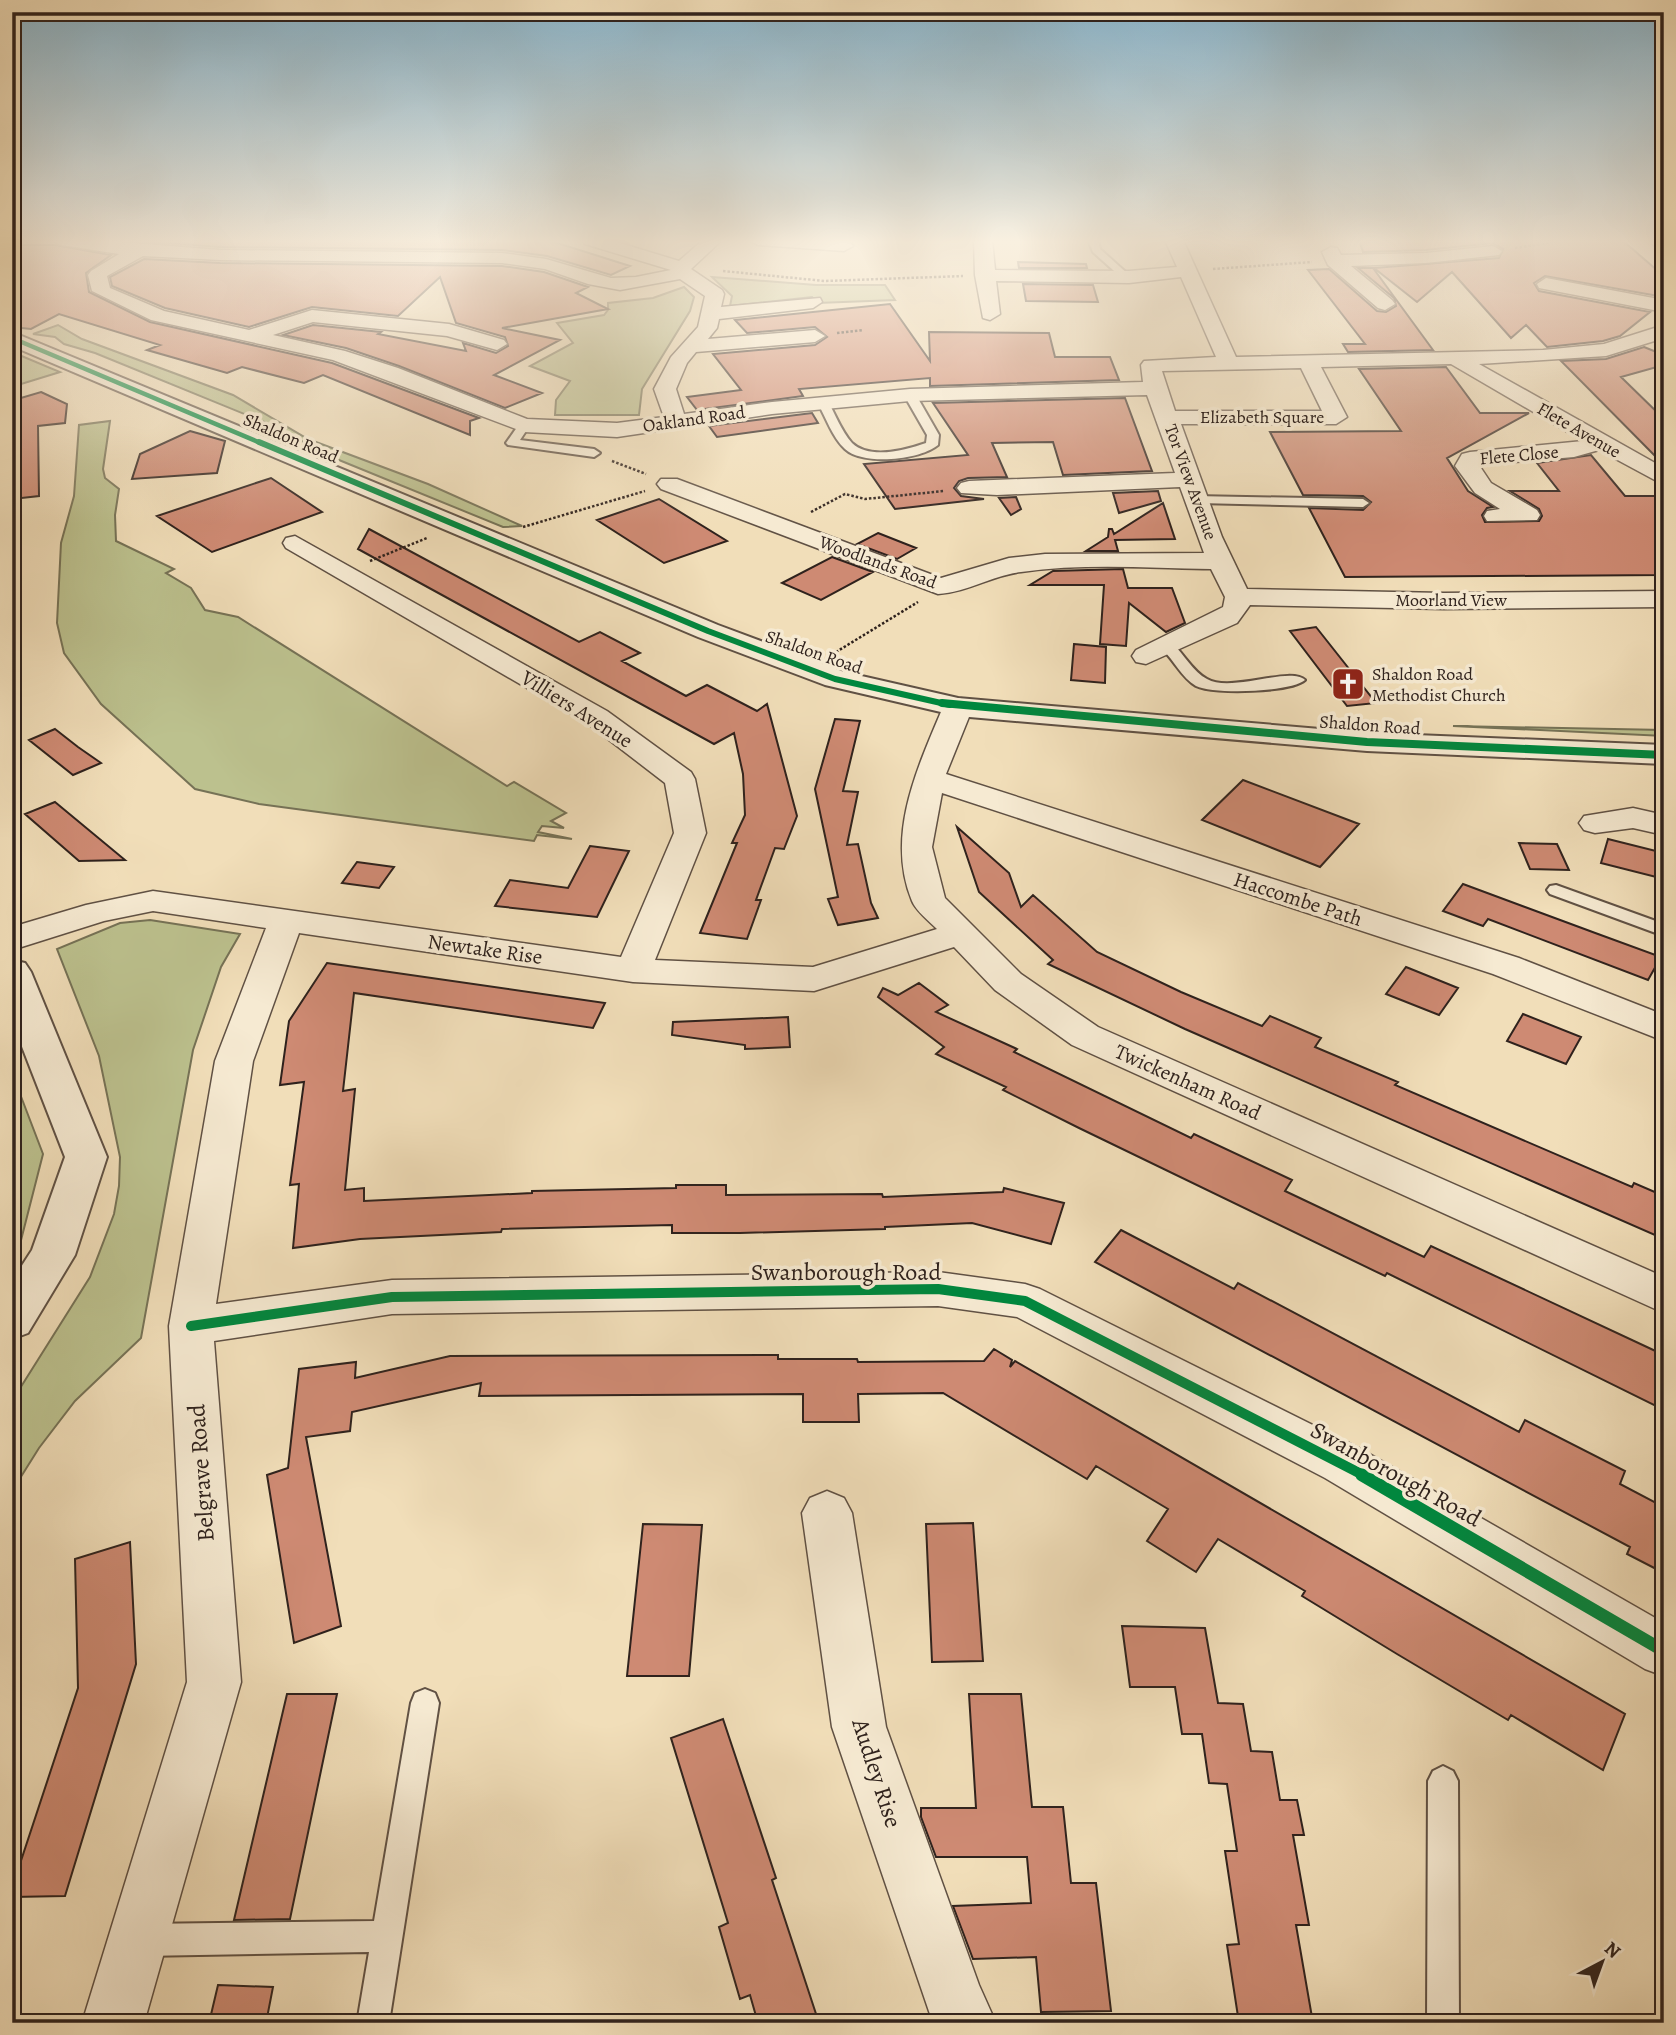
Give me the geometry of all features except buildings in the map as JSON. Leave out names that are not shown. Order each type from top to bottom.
[{"type":"street","name":"Oakland Road","points":[[245,335],[349,358],[524,425],[617,430],[823,402],[1152,377],[1228,361],[1458,360],[1606,350],[1652,335]]},
{"type":"street","points":[[466,335],[498,344]]},
{"type":"street","points":[[678,422],[668,404],[665,389],[678,361],[700,335]]},
{"type":"street","points":[[1216,335],[1228,361]]},
{"type":"street","points":[[690,346],[815,336]]},
{"type":"street","name":"Shaldon Road","points":[[12,338],[708,631],[835,679],[958,707],[1367,742],[1664,755]]},
{"type":"street","name":"Flete Avenue","points":[[1458,360],[1664,478]]},
{"type":"street","name":"Elizabeth Square","points":[[1168,418],[1336,417],[1308,361]]},
{"type":"street","name":"Tor View Avenue","points":[[1152,377],[1219,561],[1238,597]]},
{"type":"street","name":"Flete Close","points":[[1496,516],[1528,514],[1483,488],[1467,466],[1470,459],[1574,450],[1602,443]]},
{"type":"street","name":"Woodlands Road","points":[[670,484],[938,586],[955,586],[982,573],[1017,565],[1055,561],[1219,561]]},
{"type":"street","points":[[969,488],[1011,499],[1194,489]]},
{"type":"street","name":"Villiers Avenue","points":[[295,543],[597,717],[680,779],[690,834],[633,970]]},
{"type":"street","points":[[1156,651],[1228,617],[1236,610],[1238,597]]},
{"type":"street","name":"Moorland View","points":[[1238,597],[1444,601],[1664,598]]},
{"type":"street","name":"Twickenham Road","points":[[958,707],[929,779],[916,847],[929,901],[1008,982],[1085,1035],[1664,1296]]},
{"type":"street","name":"Haccombe Path","points":[[929,779],[1506,966],[1664,1029]]},
{"type":"street","points":[[1595,822],[1633,818],[1664,825]]},
{"type":"street","name":"Newtake Rise","points":[[12,939],[98,912],[153,901],[633,970],[814,979],[959,934]]},
{"type":"street","name":"Belgrave Road","points":[[113,2023],[214,1682],[191,1326],[234,1060],[286,921]]},
{"type":"street","points":[[12,972],[86,1157],[52,1255],[12,1320]]},
{"type":"street","name":"Swanborough Road","points":[[191,1326],[392,1297],[938,1289],[1025,1301],[1342,1463],[1664,1651]]},
{"type":"street","name":"Audley Rise","points":[[827,1513],[859,1727],[953,1998],[965,2023]]},
{"type":"lane","points":[[823,402],[849,447],[864,455],[916,451],[932,445],[933,435],[910,394]]},
{"type":"lane","points":[[524,425],[512,443],[594,453]]},
{"type":"lane","points":[[1194,489],[1363,503]]},
{"type":"lane","points":[[1156,651],[1182,659],[1196,678],[1208,685],[1223,687],[1298,680]]},
{"type":"lane","points":[[1556,890],[1664,930]]},
{"type":"lane","points":[[373,2023],[425,1703]]},
{"type":"lane","points":[[1443,1781],[1443,2023]]},
{"type":"lane","points":[[137,1940],[387,1936]]},
{"type":"path","points":[[594,453],[670,484]]},
{"type":"path","points":[[488,538],[670,484]]},
{"type":"path","points":[[782,526],[845,494],[866,499],[969,488]]},
{"type":"path","points":[[343,572],[457,526]]},
{"type":"path","points":[[809,669],[912,607],[938,586]]},
{"type":"green space","points":[[40,335],[75,335],[233,395],[308,439],[428,484],[522,526],[503,527],[339,460],[264,422],[95,353],[64,344],[55,337]]},
{"type":"green space","points":[[567,335],[675,335],[642,389],[639,415],[555,415],[556,400],[570,381],[530,366],[573,343]]},
{"type":"green space","points":[[12,352],[60,372],[18,385],[12,383]]},
{"type":"green space","points":[[110,421],[103,469],[105,478],[119,489],[115,515],[116,541],[174,569],[166,573],[191,588],[205,610],[238,617],[507,786],[514,782],[566,813],[551,821],[564,828],[542,826],[538,832],[572,839],[537,835],[534,841],[259,804],[195,789],[101,704],[64,653],[57,623],[61,543],[74,496],[79,425]]},
{"type":"green space","points":[[1453,726],[1664,730],[1664,736]]},
{"type":"green space","points":[[150,920],[240,934],[221,967],[193,1050],[141,1338],[75,1401],[39,1448],[12,1491],[12,1401],[90,1277],[114,1214],[119,1186],[120,1157],[99,1056],[57,949],[120,923]]},
{"type":"green space","points":[[12,1073],[43,1154],[19,1248],[12,1257]]},
{"type":"cycle path","points":[[12,338],[708,631],[835,679],[958,707],[1367,742],[1664,755]]},
{"type":"cycle path","points":[[191,1326],[392,1297],[938,1289],[1025,1301],[1342,1463],[1664,1651]]},
{"type":"place","name":"Shaldon Road Methodist Church","points":[[1348,684]]}]
